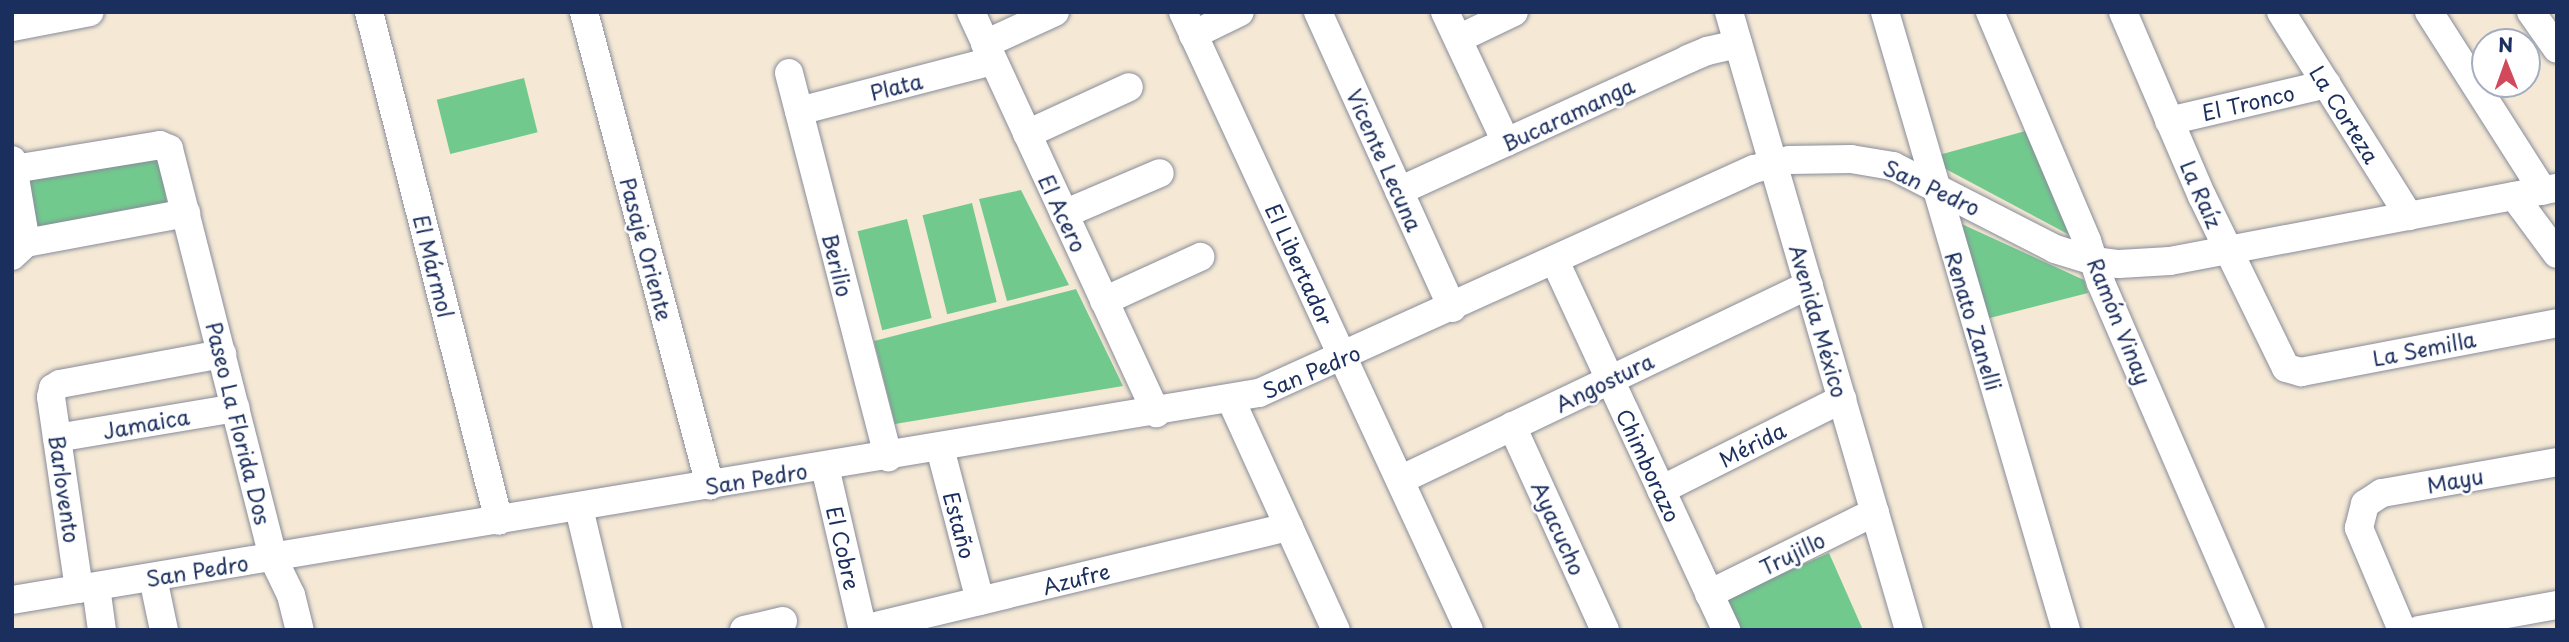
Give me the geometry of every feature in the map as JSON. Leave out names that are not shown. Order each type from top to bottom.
[{"type":"street","points":[[12,27],[90,12]]},
{"type":"street","name":"El Mármol","points":[[369,12],[499,521]]},
{"type":"street","name":"Pasaje Oriente","points":[[584,12],[710,486]]},
{"type":"street","name":"El Acero","points":[[971,12],[1156,413]]},
{"type":"street","name":"Plata","points":[[799,111],[989,52],[1055,12]]},
{"type":"street","points":[[1188,23],[1240,12]]},
{"type":"street","name":"Vicente Lecuna","points":[[1318,12],[1452,308]]},
{"type":"street","points":[[1445,12],[1506,142]]},
{"type":"street","points":[[1458,39],[1514,12]]},
{"type":"street","name":"Avenida México","points":[[1729,12],[1909,630]]},
{"type":"street","name":"Renato Zanelli","points":[[1885,12],[2066,630]]},
{"type":"street","name":"Ramón Vinay","points":[[1990,12],[2251,630]]},
{"type":"street","name":"La Raíz","points":[[2123,12],[2227,250],[2282,364],[2290,371]]},
{"type":"street","name":"La Corteza","points":[[2280,12],[2409,216]]},
{"type":"street","points":[[2429,12],[2550,190]]},
{"type":"street","points":[[2531,12],[2557,49]]},
{"type":"street","name":"El Libertador","points":[[1188,23],[1469,630]]},
{"type":"street","name":"Bucaramanga","points":[[1399,191],[1707,51],[1738,44]]},
{"type":"street","name":"Berilio","points":[[789,73],[888,457]]},
{"type":"street","name":"El Tronco","points":[[2169,121],[2327,84]]},
{"type":"street","points":[[1027,134],[1129,87]]},
{"type":"street","name":"Paseo La Florida Dos","points":[[186,213],[19,249],[13,165],[163,145],[171,152],[273,558],[291,595],[300,630]]},
{"type":"street","name":"San Pedro","points":[[12,600],[1231,400],[1286,384],[1773,163],[1806,158],[1866,159],[1893,166],[2055,249],[2094,261],[2145,265],[2550,190]]},
{"type":"street","points":[[1064,214],[1160,173]]},
{"type":"street","points":[[2514,196],[2557,254]]},
{"type":"street","points":[[1104,301],[1200,257]]},
{"type":"street","name":"Chimborazo","points":[[1555,261],[1726,630]]},
{"type":"street","name":"Angostura","points":[[1400,480],[1809,285]]},
{"type":"street","name":"La Semilla","points":[[2290,371],[2557,323]]},
{"type":"street","name":"Barlovento","points":[[102,630],[88,588],[57,439],[51,397],[53,388],[60,384],[222,355]]},
{"type":"street","name":"Mérida","points":[[1661,490],[1842,398]]},
{"type":"street","points":[[1231,400],[1289,527],[1327,628]]},
{"type":"street","name":"Jamaica","points":[[57,439],[236,408]]},
{"type":"street","name":"Ayacucho","points":[[1512,426],[1605,630]]},
{"type":"street","name":"Estaño","points":[[940,448],[980,601]]},
{"type":"street","name":"Mayu","points":[[2402,630],[2359,528],[2361,510],[2369,499],[2382,493],[2557,462]]},
{"type":"street","name":"El Cobre","points":[[825,467],[863,630]]},
{"type":"street","points":[[579,508],[608,630]]},
{"type":"street","name":"Trujillo","points":[[1709,594],[1875,512]]},
{"type":"street","name":"Azufre","points":[[863,630],[1289,527]]},
{"type":"street","points":[[153,578],[164,630]]},
{"type":"street","points":[[2419,630],[2557,605]]},
{"type":"street","points":[[744,630],[783,621]]},
{"type":"green space","points":[[524,78],[538,132],[450,154],[437,100]]},
{"type":"green space","points":[[2029,130],[2079,240],[1942,167],[1939,155]]},
{"type":"green space","points":[[159,153],[168,208],[33,230],[25,174]]},
{"type":"green space","points":[[1021,190],[1069,285],[1007,301],[979,199]]},
{"type":"green space","points":[[972,203],[997,302],[947,314],[923,215]]},
{"type":"green space","points":[[907,219],[932,318],[882,330],[858,231]]},
{"type":"green space","points":[[1953,220],[2084,280],[2088,293],[1982,320]]},
{"type":"green space","points":[[1076,289],[1123,386],[895,424],[874,341]]},
{"type":"green space","points":[[1829,553],[1863,630],[1739,630],[1725,599]]}]
